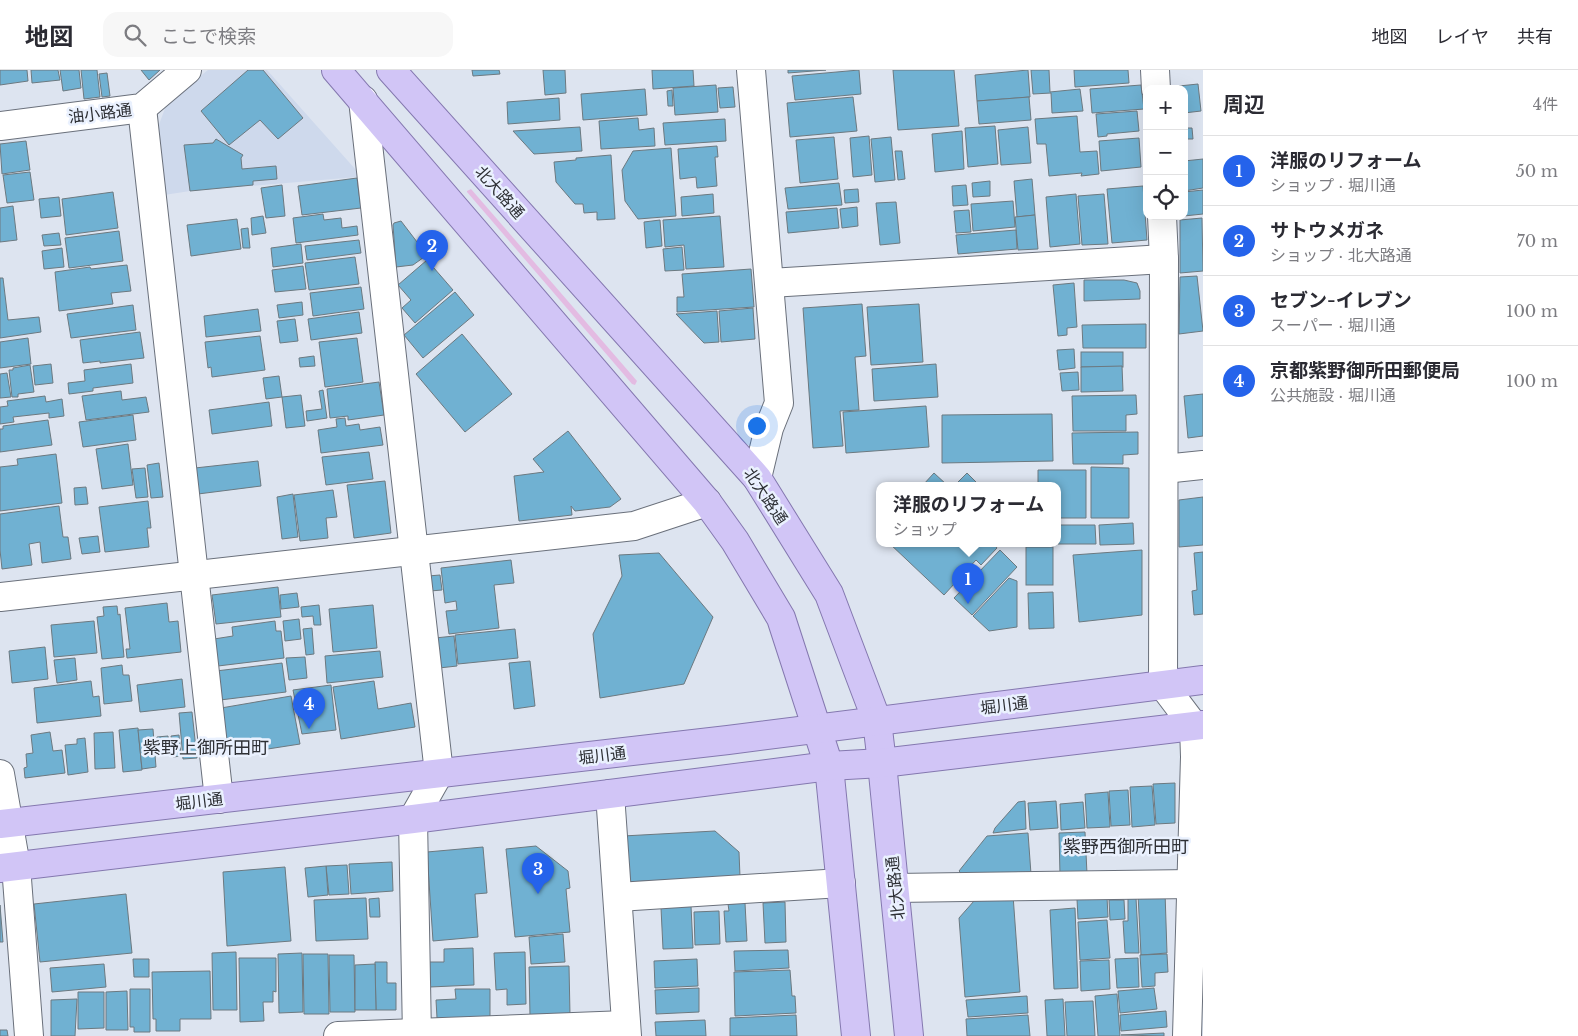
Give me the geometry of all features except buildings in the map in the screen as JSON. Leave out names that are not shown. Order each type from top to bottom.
[{"type":"main road","points":[[336,70],[707,502],[735,541],[781,618],[829,766],[856,1036]]},
{"type":"main road","name":"北大路通","points":[[391,70],[757,478],[828,594],[877,721],[909,1036]]},
{"type":"main road","name":"堀川通","points":[[4,823],[816,729],[1203,680]]},
{"type":"main road","points":[[8,867],[413,819],[829,766],[882,764],[1199,726]]},
{"type":"street","name":"油小路通","points":[[0,126],[142,108],[187,70]]},
{"type":"street","points":[[752,70],[779,403],[769,428],[757,478]]},
{"type":"street","points":[[1155,70],[1156,85]]},
{"type":"street","points":[[363,100],[438,773],[413,819],[417,1034]]},
{"type":"street","points":[[142,108],[219,799]]},
{"type":"street","points":[[1162,220],[1164,259],[1163,685],[1199,726],[1195,757],[1187,1036]]},
{"type":"street","points":[[770,283],[1164,259]]},
{"type":"street","points":[[1164,469],[1203,465]]},
{"type":"street","points":[[0,597],[634,526],[707,502]]},
{"type":"street","points":[[0,774],[8,867],[29,1036]]},
{"type":"street","points":[[338,1036],[627,1031],[610,794]]},
{"type":"street","points":[[618,897],[841,883]]},
{"type":"street","points":[[895,888],[1192,884]]},
{"type":"shaded area","points":[[208,70],[267,70],[356,170],[357,177],[190,191],[164,195],[157,130],[167,103]]},
{"type":"shaded area","points":[[471,189],[637,381],[635,385],[632,384],[467,192]]},
{"type":"place","name":"サトウメガネ","points":[[432,271]]},
{"type":"place","name":"洋服のリフォーム","points":[[968,604]]},
{"type":"place","name":"京都紫野御所田郵便局","points":[[309,729]]},
{"type":"place","name":"セブン-イレブン","points":[[538,894]]},
{"type":"district","name":"紫野上御所田町","points":[[206,748]]},
{"type":"district","name":"紫野西御所田町","points":[[1126,847]]}]
